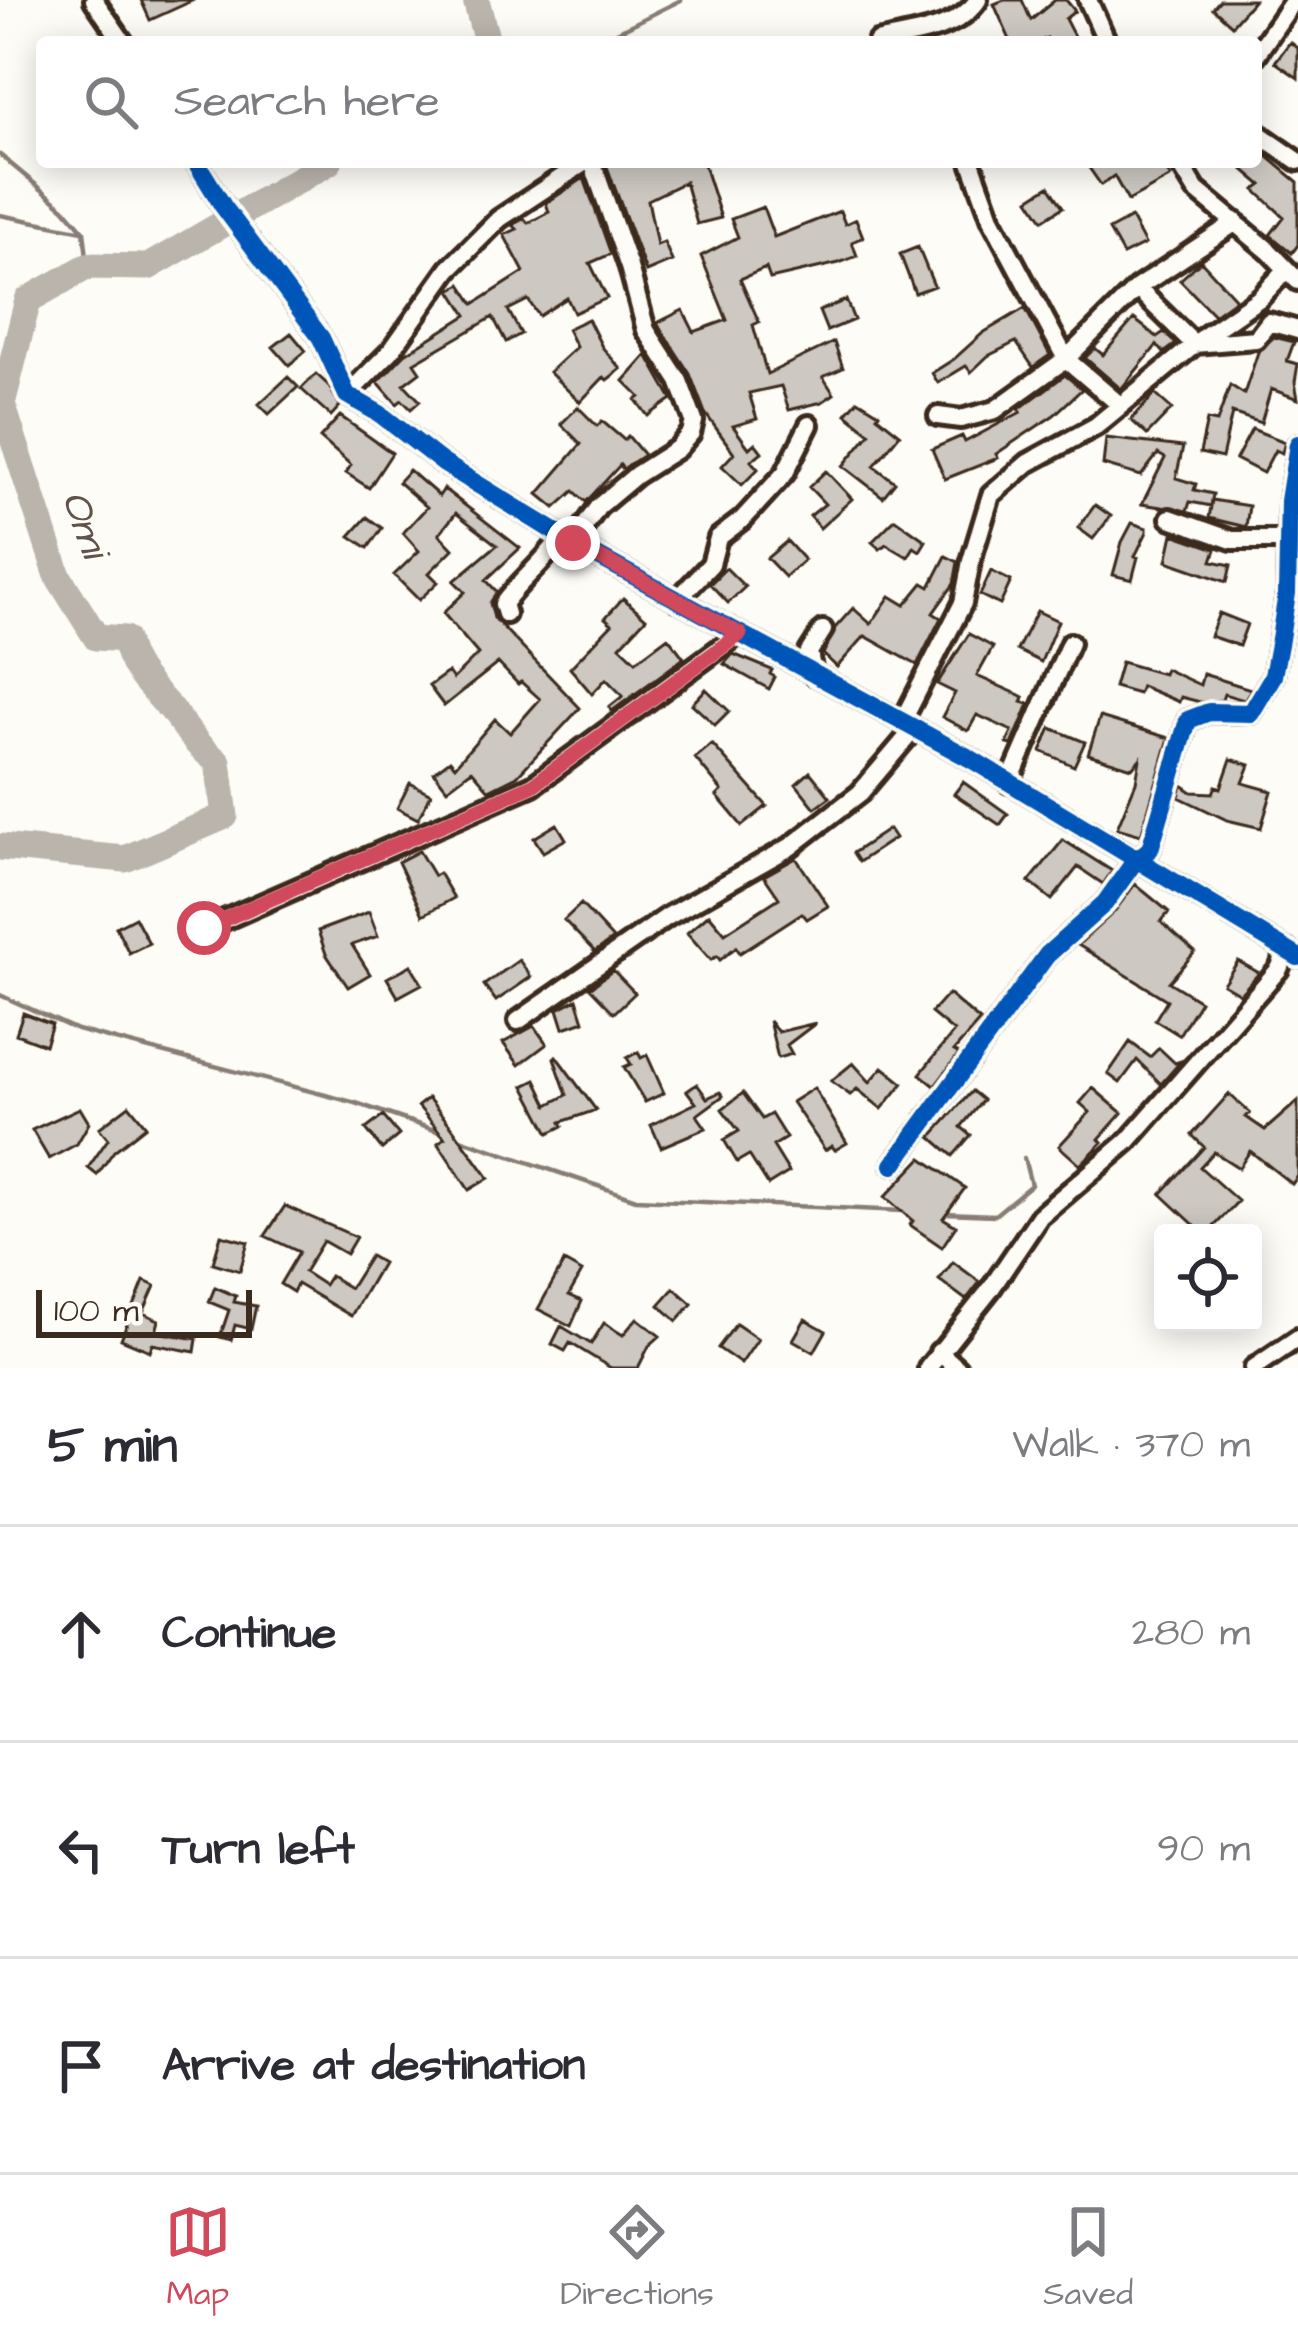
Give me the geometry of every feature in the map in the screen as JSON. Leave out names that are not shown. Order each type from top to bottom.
[{"type":"street","points":[[94,0],[119,36]]},
{"type":"street","points":[[928,36],[970,12],[978,0]]},
{"type":"street","points":[[1088,0],[1104,36]]},
{"type":"street","points":[[1262,47],[1294,0]]},
{"type":"street","points":[[1262,136],[1298,161]]},
{"type":"street","points":[[200,168],[321,338],[347,395],[443,463],[567,540],[1009,783],[1293,953],[1128,1142],[1040,1216],[990,1291],[928,1368]]},
{"type":"street","points":[[347,395],[391,351],[449,269],[499,219],[580,168]]},
{"type":"street","points":[[506,614],[503,604],[513,590],[598,507],[692,433],[694,421],[680,381],[646,330],[629,267],[591,168]]},
{"type":"street","points":[[973,168],[992,220],[1066,358],[1120,405]]},
{"type":"street","points":[[518,1021],[667,917],[790,847],[860,793],[908,726],[963,603],[992,495],[1028,463],[1096,426],[1194,344],[1292,276],[1196,190],[1183,168]]},
{"type":"street","points":[[938,416],[961,419],[995,410],[1066,358],[1137,288],[1236,222]]},
{"type":"street","points":[[1137,288],[1194,344],[1256,339],[1269,322],[1298,330]]},
{"type":"street","points":[[676,600],[711,565],[718,538],[785,473],[809,425]]},
{"type":"street","points":[[893,1166],[1048,956],[1106,903],[1135,861],[1150,849],[1188,720],[1209,712],[1251,713],[1273,676],[1287,592],[1298,444]]},
{"type":"street","points":[[1170,518],[1232,540],[1290,540]]},
{"type":"street","points":[[813,674],[809,652],[823,630]]},
{"type":"street","points":[[204,928],[533,785],[740,634]]},
{"type":"street","points":[[1009,783],[1070,643]]},
{"type":"street","points":[[1254,1368],[1298,1338]]},
{"type":"street","points":[[939,1352],[956,1368]]},
{"type":"building","points":[[141,0],[194,0],[150,20]]},
{"type":"building","points":[[1022,0],[1031,20],[1055,0],[1066,0],[1075,11],[1065,19],[1074,36],[1008,36],[994,4]]},
{"type":"building","points":[[1220,0],[1254,0],[1232,25],[1213,8]]},
{"type":"building","points":[[1290,42],[1298,48],[1298,78],[1275,62]]},
{"type":"building","points":[[1262,152],[1298,182],[1298,245],[1292,253],[1270,235],[1284,217],[1255,190],[1262,185],[1242,168],[1262,168]]},
{"type":"building","points":[[607,168],[705,168],[721,218],[697,224],[685,182],[648,200],[657,245],[664,242],[672,261],[646,272]]},
{"type":"building","points":[[1089,168],[1164,168],[1171,177],[1128,201],[1114,176],[1101,185]]},
{"type":"building","points":[[584,178],[611,254],[590,263],[607,298],[574,313],[567,298],[539,316],[528,300],[508,310],[521,334],[506,342],[493,317],[414,363],[420,372],[404,384],[420,401],[411,409],[402,400],[397,404],[378,382],[405,354],[467,315],[451,290],[461,284],[474,304],[524,272],[504,235],[517,229],[513,225],[524,218],[528,223],[549,212],[546,203]]},
{"type":"building","points":[[1049,186],[1063,207],[1043,220],[1029,199]]},
{"type":"building","points":[[763,207],[774,237],[840,211],[845,224],[856,219],[863,237],[852,242],[857,256],[839,263],[770,279],[766,268],[740,279],[759,322],[753,325],[767,374],[834,342],[843,368],[823,377],[834,394],[822,402],[789,410],[781,386],[749,393],[757,419],[733,426],[749,448],[755,443],[762,452],[751,461],[758,469],[742,485],[722,466],[734,453],[705,413],[690,374],[657,323],[683,310],[694,332],[727,320],[701,256],[738,237],[731,219]]},
{"type":"building","points":[[1131,218],[1145,244],[1123,255],[1109,230]]},
{"type":"building","points":[[918,247],[934,286],[915,293],[900,254]]},
{"type":"building","points":[[1201,261],[1236,299],[1214,315],[1180,280]]},
{"type":"building","points":[[846,300],[854,320],[827,331],[819,311]]},
{"type":"building","points":[[1025,308],[1050,355],[1033,367],[1016,342],[988,356],[971,372],[966,366],[938,383],[932,373]]},
{"type":"building","points":[[588,319],[602,347],[621,369],[607,380],[604,377],[580,402],[549,372],[576,347],[567,329]]},
{"type":"building","points":[[1134,319],[1157,337],[1164,332],[1176,344],[1164,353],[1157,345],[1121,389],[1085,358],[1095,348],[1103,355]]},
{"type":"building","points":[[291,333],[306,351],[289,365],[273,347]]},
{"type":"building","points":[[1274,337],[1294,342],[1287,361],[1298,364],[1298,399],[1271,389],[1261,423],[1232,413],[1222,458],[1200,453],[1207,420],[1217,422],[1230,385],[1244,394],[1258,352]]},
{"type":"building","points":[[647,355],[672,399],[648,416],[636,400],[640,397],[624,381]]},
{"type":"building","points":[[316,374],[340,406],[331,416],[301,389]]},
{"type":"building","points":[[1065,375],[1082,389],[1054,415],[996,454],[998,458],[945,479],[932,449],[962,436],[965,442],[1021,412]]},
{"type":"building","points":[[288,377],[298,387],[269,414],[259,404]]},
{"type":"building","points":[[1155,394],[1172,409],[1147,435],[1131,420]]},
{"type":"building","points":[[858,400],[900,434],[874,466],[895,482],[883,497],[843,466],[870,433],[846,414]]},
{"type":"building","points":[[578,407],[597,426],[602,421],[624,440],[628,436],[644,455],[623,469],[620,465],[586,502],[574,491],[555,508],[538,494],[581,444],[561,424]]},
{"type":"building","points":[[340,416],[392,453],[369,488],[346,473],[351,465],[320,438]]},
{"type":"building","points":[[1252,429],[1285,442],[1282,453],[1275,450],[1263,473],[1236,459]]},
{"type":"building","points":[[1106,438],[1183,447],[1176,478],[1196,484],[1194,490],[1213,494],[1211,506],[1190,502],[1187,511],[1142,504],[1165,458],[1158,454],[1141,476],[1103,465]]},
{"type":"building","points":[[409,470],[439,496],[444,489],[520,548],[486,580],[497,592],[490,603],[494,618],[580,708],[517,776],[489,790],[472,770],[447,789],[434,772],[450,760],[455,766],[495,719],[510,733],[540,699],[498,663],[444,706],[429,686],[448,672],[453,679],[478,654],[443,613],[465,592],[454,581],[497,545],[456,513],[439,534],[453,549],[429,573],[438,582],[419,600],[394,575],[419,551],[403,533],[427,507],[398,482]]},
{"type":"building","points":[[826,471],[852,499],[820,528],[810,516],[825,504],[809,487]]},
{"type":"building","points":[[1212,500],[1249,506],[1246,527],[1209,518]]},
{"type":"building","points":[[1095,505],[1111,516],[1093,539],[1078,528]]},
{"type":"building","points":[[367,517],[382,528],[368,548],[350,536]]},
{"type":"building","points":[[895,519],[926,541],[920,551],[914,547],[908,557],[872,542]]},
{"type":"building","points":[[1132,523],[1147,532],[1135,556],[1132,580],[1113,575]]},
{"type":"building","points":[[1173,534],[1216,549],[1212,561],[1231,565],[1227,582],[1167,561]]},
{"type":"building","points":[[787,541],[804,560],[785,577],[767,558]]},
{"type":"building","points":[[946,556],[958,562],[954,584],[933,613],[941,618],[917,665],[865,636],[837,667],[823,654],[835,628],[853,608],[871,624],[890,596],[905,605],[923,583],[930,587]]},
{"type":"building","points":[[726,568],[745,587],[728,603],[710,584]]},
{"type":"building","points":[[991,571],[1011,581],[1000,605],[980,595]]},
{"type":"building","points":[[623,598],[646,618],[620,646],[636,661],[668,637],[684,658],[612,711],[609,707],[623,696],[606,679],[592,694],[570,668],[612,624],[605,618]]},
{"type":"building","points":[[1037,611],[1058,621],[1041,662],[1017,650]]},
{"type":"building","points":[[1219,613],[1247,624],[1239,646],[1210,636]]},
{"type":"building","points":[[969,634],[993,647],[977,676],[1024,697],[1022,702],[1029,704],[1012,745],[1007,744],[1012,731],[977,715],[968,731],[942,717],[955,693],[937,684]]},
{"type":"building","points":[[733,654],[772,670],[775,677],[769,689],[724,664]]},
{"type":"building","points":[[1121,662],[1163,674],[1165,669],[1200,685],[1203,674],[1251,689],[1244,700],[1224,694],[1222,700],[1200,702],[1181,697],[1179,702],[1141,686],[1138,694],[1114,687]]},
{"type":"building","points":[[706,689],[729,711],[715,725],[692,704]]},
{"type":"building","points":[[1100,717],[1169,738],[1141,835],[1117,828],[1140,759],[1132,768],[1088,754]]},
{"type":"building","points":[[1051,728],[1085,742],[1074,766],[1041,751]]},
{"type":"building","points":[[712,744],[767,806],[742,826],[695,758]]},
{"type":"building","points":[[1231,759],[1250,765],[1243,783],[1272,791],[1261,828],[1227,820],[1179,797],[1182,785],[1192,792],[1213,793],[1216,786],[1221,788]]},
{"type":"building","points":[[810,772],[830,797],[815,808],[796,784]]},
{"type":"building","points":[[963,782],[1008,814],[1000,825],[954,794]]},
{"type":"building","points":[[410,783],[431,794],[418,819],[397,808]]},
{"type":"building","points":[[557,824],[566,839],[543,852],[534,838]]},
{"type":"building","points":[[889,829],[895,838],[859,862],[853,853]]},
{"type":"building","points":[[1063,840],[1112,871],[1103,884],[1078,867],[1052,900],[1029,882]]},
{"type":"building","points":[[419,851],[454,898],[423,915],[398,862]]},
{"type":"building","points":[[796,858],[828,906],[807,919],[802,913],[740,953],[736,947],[720,960],[717,956],[711,960],[687,933],[709,914],[725,933],[779,898],[764,876]]},
{"type":"building","points":[[1135,884],[1169,912],[1161,922],[1195,952],[1169,982],[1200,1001],[1179,1035],[1155,1020],[1167,1000],[1078,945],[1114,912]]},
{"type":"building","points":[[581,904],[613,939],[595,952],[564,920]]},
{"type":"building","points":[[369,912],[378,936],[352,945],[370,974],[348,987],[326,954],[318,931]]},
{"type":"building","points":[[135,917],[149,943],[129,953],[116,927]]},
{"type":"building","points":[[519,960],[531,977],[496,1001],[484,985]]},
{"type":"building","points":[[1238,961],[1259,973],[1240,994],[1223,984]]},
{"type":"building","points":[[411,965],[422,984],[398,997],[387,978]]},
{"type":"building","points":[[613,970],[635,993],[614,1013],[590,988]]},
{"type":"building","points":[[948,994],[980,1021],[954,1051],[959,1054],[935,1086],[920,1074],[954,1032],[931,1013]]},
{"type":"building","points":[[577,999],[584,1021],[564,1028],[558,1009]]},
{"type":"building","points":[[23,1013],[52,1024],[45,1045],[16,1034]]},
{"type":"building","points":[[769,1021],[778,1032],[816,1023],[787,1045],[792,1054],[778,1058]]},
{"type":"building","points":[[534,1026],[547,1044],[519,1065],[503,1043]]},
{"type":"building","points":[[1130,1042],[1150,1057],[1159,1048],[1175,1063],[1181,1061],[1161,1084],[1137,1060],[1120,1083],[1108,1074]]},
{"type":"building","points":[[638,1052],[641,1058],[647,1055],[664,1093],[645,1102],[624,1067],[631,1064],[627,1058]]},
{"type":"building","points":[[556,1056],[596,1110],[561,1122],[563,1126],[549,1133],[524,1086],[536,1080],[548,1105],[567,1095]]},
{"type":"building","points":[[853,1063],[870,1082],[883,1067],[903,1083],[882,1109],[857,1089],[850,1095],[831,1081]]},
{"type":"building","points":[[697,1084],[707,1098],[720,1092],[723,1096],[697,1115],[706,1128],[661,1147],[651,1125],[696,1103],[687,1091]]},
{"type":"building","points":[[814,1088],[847,1143],[835,1150],[832,1146],[825,1150],[792,1102]]},
{"type":"building","points":[[1093,1088],[1122,1113],[1080,1165],[1059,1146],[1090,1112],[1080,1103]]},
{"type":"building","points":[[972,1091],[983,1100],[961,1127],[971,1135],[953,1156],[931,1137]]},
{"type":"building","points":[[743,1093],[762,1119],[771,1114],[786,1138],[773,1146],[789,1172],[768,1185],[749,1155],[737,1162],[724,1140],[739,1131],[722,1109]]},
{"type":"building","points":[[1229,1094],[1250,1113],[1246,1117],[1265,1130],[1298,1101],[1298,1176],[1292,1184],[1250,1151],[1239,1168],[1214,1152],[1200,1167],[1238,1201],[1216,1224],[1193,1224],[1161,1194],[1204,1147],[1192,1135]]},
{"type":"building","points":[[428,1098],[489,1178],[469,1190],[438,1143],[445,1138],[418,1106]]},
{"type":"building","points":[[129,1105],[146,1126],[114,1151],[97,1175],[88,1168],[108,1139],[99,1128]]},
{"type":"building","points":[[80,1108],[89,1123],[77,1144],[49,1159],[32,1130]]},
{"type":"building","points":[[383,1116],[399,1135],[382,1149],[366,1129]]},
{"type":"building","points":[[922,1158],[965,1188],[943,1218],[956,1226],[942,1247],[910,1225],[913,1221],[885,1197]]},
{"type":"building","points":[[285,1206],[356,1237],[346,1254],[323,1241],[304,1272],[324,1285],[330,1276],[350,1288],[370,1256],[382,1263],[351,1316],[297,1284],[293,1292],[280,1284],[299,1252],[265,1236]]},
{"type":"building","points":[[221,1235],[248,1242],[240,1271],[213,1263]]},
{"type":"building","points":[[564,1262],[582,1272],[569,1295],[582,1301],[571,1326],[538,1309]]},
{"type":"building","points":[[953,1262],[980,1282],[966,1300],[939,1280]]},
{"type":"building","points":[[144,1281],[155,1286],[143,1313],[159,1320],[156,1332],[197,1339],[195,1352],[152,1344],[150,1351],[121,1339]]},
{"type":"building","points":[[215,1287],[236,1296],[234,1302],[256,1306],[251,1329],[235,1325],[231,1340],[220,1337],[229,1310],[209,1302]]},
{"type":"building","points":[[674,1288],[692,1304],[677,1321],[659,1305]]},
{"type":"building","points":[[637,1318],[660,1336],[638,1368],[611,1368],[570,1343],[565,1351],[552,1344],[561,1326],[591,1344],[604,1323],[623,1335]]},
{"type":"building","points":[[805,1319],[826,1331],[814,1352],[793,1340]]},
{"type":"building","points":[[736,1324],[758,1339],[741,1364],[718,1348]]},
{"type":"waterway","name":"Omi","points":[[476,0],[485,36]]},
{"type":"waterway","points":[[609,36],[681,0]]},
{"type":"waterway","points":[[0,155],[64,208],[84,231],[88,266]]},
{"type":"waterway","name":"Omi","points":[[0,847],[125,859],[225,816],[218,762],[143,678],[125,639],[96,637],[58,576],[2,404],[28,300],[88,266],[148,267],[319,168]]},
{"type":"waterway","points":[[0,215],[83,231]]},
{"type":"waterway","points":[[0,995],[77,1030],[356,1103],[440,1132]]},
{"type":"waterway","points":[[457,1138],[636,1199],[903,1211]]},
{"type":"waterway","points":[[944,1213],[995,1215],[1031,1185],[1024,1158]]},
{"type":"cycle path","points":[[200,168],[321,338],[347,395],[443,463],[573,543],[971,759],[1298,957]]},
{"type":"cycle path","points":[[893,1165],[1047,955],[1105,903],[1135,861],[1150,849],[1188,720],[1209,712],[1251,713],[1273,676],[1287,593],[1289,501],[1298,444]]},
{"type":"route","points":[[204,928],[533,785],[740,634],[573,543]]}]
